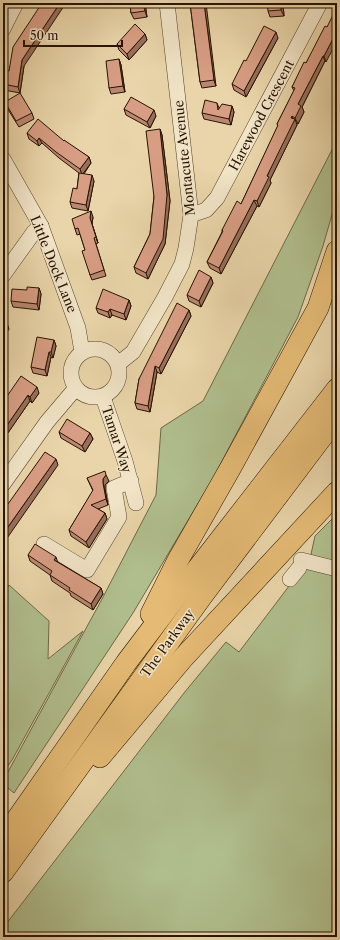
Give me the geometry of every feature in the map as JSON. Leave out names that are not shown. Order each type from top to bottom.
[{"type":"highway","points":[[126,663],[178,560],[232,466],[318,308],[337,251]]},
{"type":"highway","name":"The Parkway","points":[[3,839],[126,663],[337,389]]},
{"type":"highway","name":"The Parkway","points":[[9,864],[202,596],[337,417]]},
{"type":"highway","points":[[9,864],[184,657],[337,492]]},
{"type":"street","points":[[3,29],[16,3]]},
{"type":"street","name":"Montacute Avenue","points":[[118,364],[133,352],[165,297],[182,264],[191,215],[167,3]]},
{"type":"street","name":"Harewood Crescent","points":[[191,215],[206,210],[217,198],[320,3]]},
{"type":"street","name":"Little Dock Lane","points":[[3,159],[41,226],[78,328],[82,352]]},
{"type":"street","points":[[3,274],[34,232],[41,226]]},
{"type":"street","points":[[93,349],[104,351],[113,357],[118,364],[119,374],[116,386],[111,392],[103,397],[92,398],[82,395],[75,389],[71,378],[71,367],[76,358],[82,352],[93,349]]},
{"type":"street","points":[[3,484],[47,422],[75,389]]},
{"type":"street","name":"Tamar Way","points":[[103,397],[136,502]]},
{"type":"street","name":"Tamar Way","points":[[44,544],[87,570],[119,518],[114,488],[130,481]]},
{"type":"street","points":[[297,569],[337,568]]},
{"type":"green space","points":[[337,140],[337,201],[298,317],[212,480],[133,613],[14,793],[3,784],[3,781],[102,599],[156,495],[161,428],[203,401]]},
{"type":"green space","points":[[337,514],[337,937],[3,937],[3,928],[184,693],[226,642],[239,652],[302,569],[308,568],[315,536]]},
{"type":"green space","points":[[9,585],[49,621],[48,659],[83,631],[12,760],[3,773],[3,593]]},
{"type":"building","points":[[42,3],[60,3],[22,60],[18,87],[3,84],[4,70],[9,71],[13,47]]},
{"type":"building","points":[[130,3],[143,3],[145,11],[131,13]]},
{"type":"building","points":[[190,3],[204,3],[214,80],[200,82]]},
{"type":"building","points":[[267,3],[281,3],[281,10],[268,11]]},
{"type":"building","points":[[337,7],[337,31],[298,104],[301,106],[295,118],[292,116],[291,118],[295,119],[267,176],[269,177],[257,201],[254,200],[219,268],[207,262],[237,201],[241,204],[295,88],[292,87],[304,62],[306,63],[325,26],[327,27]]},
{"type":"building","points":[[135,24],[145,34],[127,54],[117,44]]},
{"type":"building","points":[[264,26],[276,32],[244,91],[232,84]]},
{"type":"building","points":[[119,59],[123,86],[109,88],[106,61]]},
{"type":"building","points":[[20,93],[32,113],[16,121],[5,102]]},
{"type":"building","points":[[131,97],[154,110],[147,122],[124,109]]},
{"type":"building","points":[[205,100],[217,103],[218,110],[222,104],[232,106],[229,119],[202,113]]},
{"type":"building","points":[[38,119],[64,141],[89,157],[80,169],[39,138],[37,141],[27,133]]},
{"type":"building","points":[[160,129],[167,195],[163,239],[146,273],[134,267],[150,234],[154,197],[146,131]]},
{"type":"building","points":[[79,173],[92,175],[86,205],[70,202],[73,188],[77,189]]},
{"type":"building","points":[[91,211],[90,218],[96,237],[94,238],[104,270],[90,275],[82,251],[85,250],[78,228],[75,229],[72,219]]},
{"type":"building","points":[[199,270],[211,277],[199,301],[187,295]]},
{"type":"building","points":[[27,287],[39,288],[37,304],[11,301],[12,289],[27,290]]},
{"type":"building","points":[[103,289],[129,300],[124,314],[110,309],[108,312],[96,308]]},
{"type":"building","points":[[177,303],[189,310],[159,368],[155,366],[148,406],[135,403],[139,379]]},
{"type":"building","points":[[3,320],[7,323],[3,329]]},
{"type":"building","points":[[37,337],[54,340],[51,352],[49,352],[45,370],[31,367]]},
{"type":"building","points":[[21,376],[37,387],[30,397],[28,395],[3,431],[3,402]]},
{"type":"building","points":[[67,419],[90,433],[82,446],[59,432]]},
{"type":"building","points":[[45,452],[56,459],[3,534],[3,511]]},
{"type":"building","points":[[105,471],[106,475],[103,479],[103,483],[106,499],[91,505],[105,513],[86,542],[69,530],[93,490],[87,478]]},
{"type":"building","points":[[35,544],[56,557],[54,560],[101,588],[91,604],[69,590],[70,588],[50,575],[52,571],[28,555]]}]
